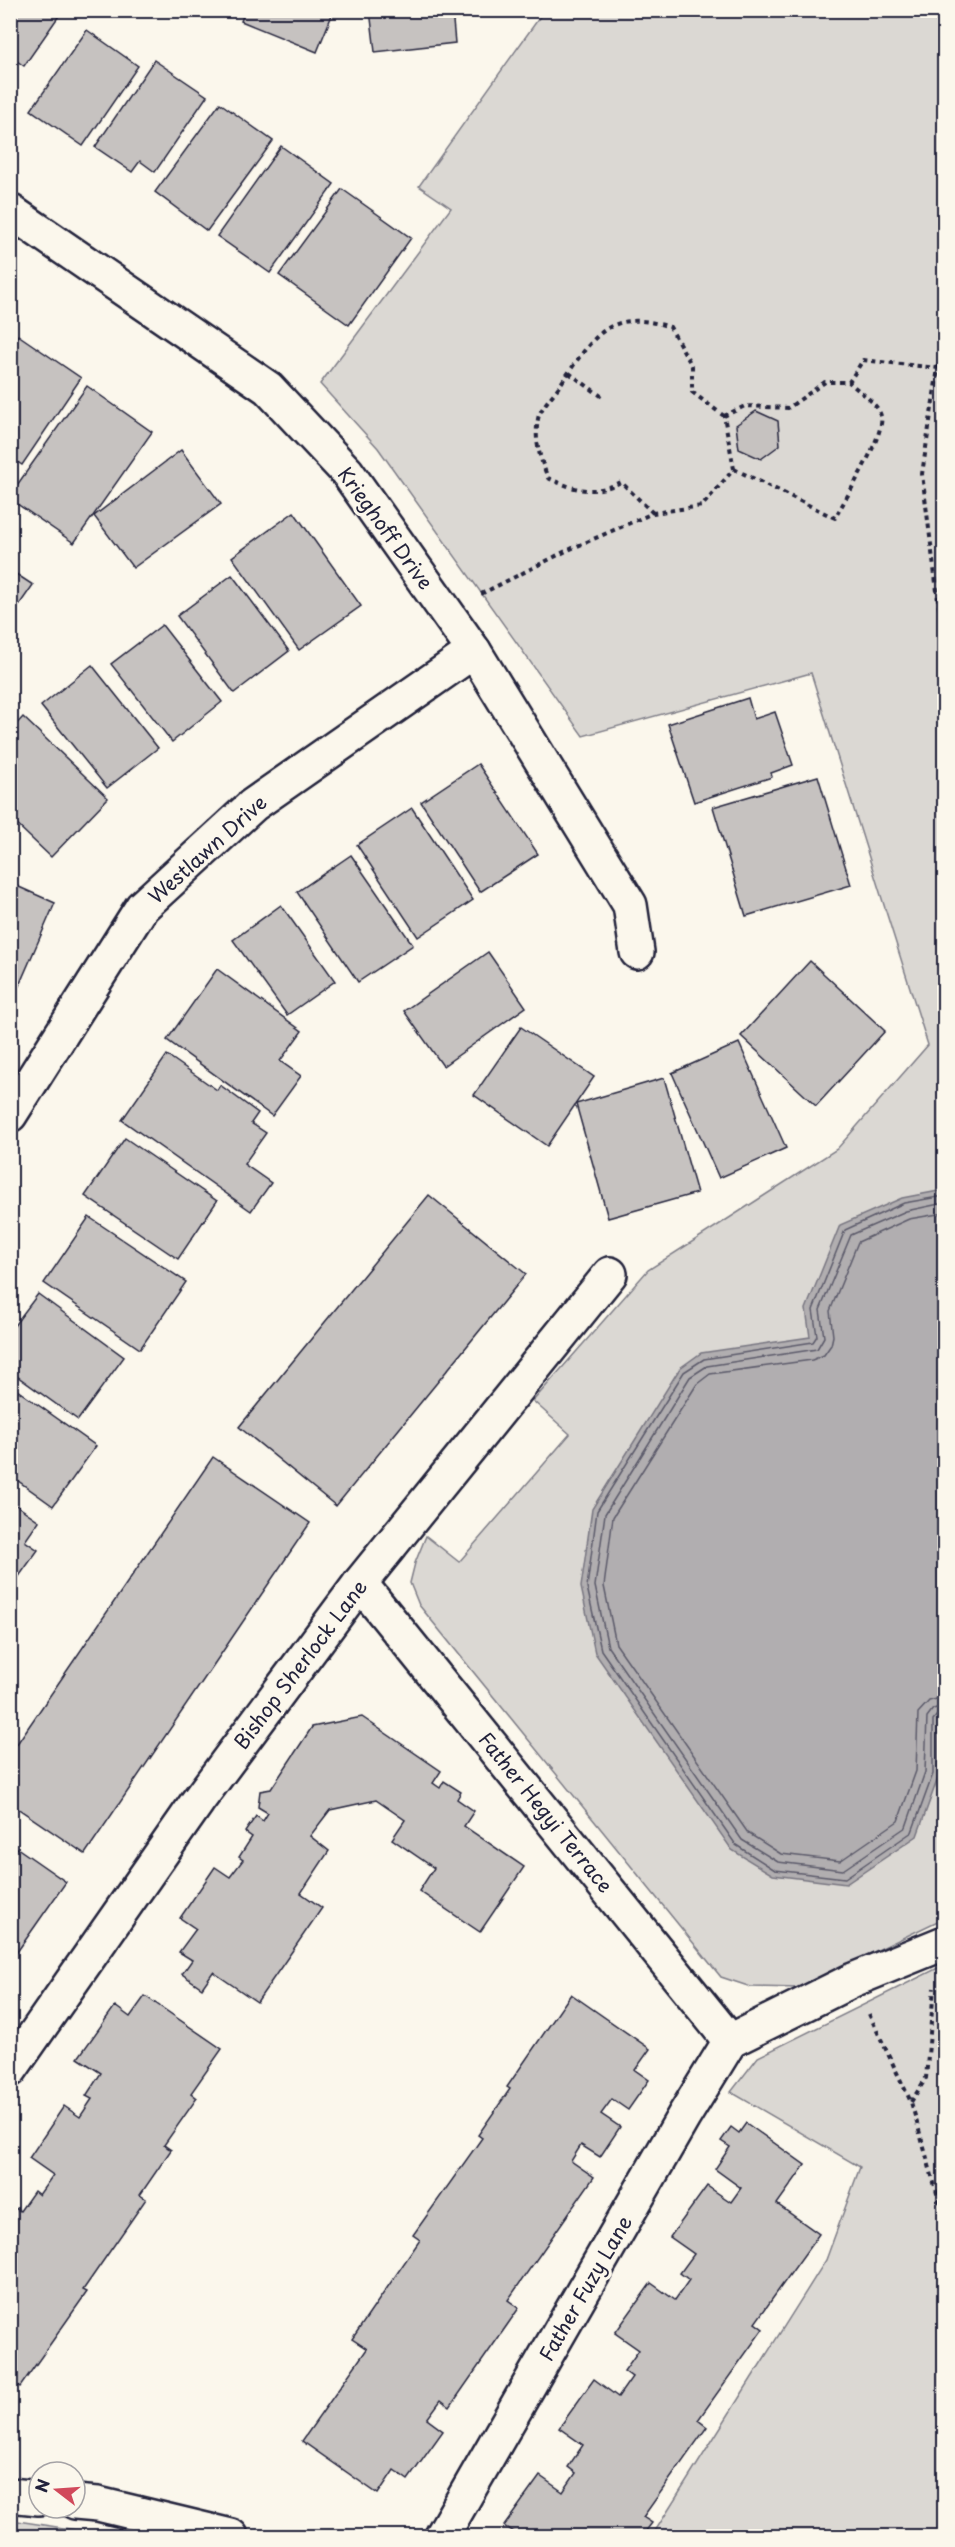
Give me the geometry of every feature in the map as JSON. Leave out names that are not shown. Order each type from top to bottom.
[{"type":"street","name":"Krieghoff Drive","points":[[10,211],[268,388],[347,472],[474,651],[630,905],[637,952]]},
{"type":"street","name":"Westlawn Drive","points":[[10,1115],[142,907],[253,805],[474,651]]},
{"type":"street","name":"Bishop Sherlock Lane","points":[[10,2070],[198,1801],[360,1583],[610,1274]]},
{"type":"street","name":"Father Hegyi Terrace","points":[[360,1583],[730,2041]]},
{"type":"street","points":[[730,2041],[853,1980],[941,1944]]},
{"type":"street","name":"Father Fuzy Lane","points":[[442,2536],[678,2126],[730,2041]]},
{"type":"street","points":[[10,2496],[27,2497]]},
{"type":"street","points":[[87,2503],[231,2536]]},
{"type":"path","points":[[653,513],[621,482],[609,488],[576,491],[548,478],[536,445],[538,417],[595,337],[611,325],[647,320],[670,327],[692,366],[692,392],[724,416],[734,469]]},
{"type":"path","points":[[945,347],[938,368],[922,474],[945,646]]},
{"type":"path","points":[[849,382],[863,360],[938,368]]},
{"type":"path","points":[[569,373],[604,398]]},
{"type":"path","points":[[724,416],[745,406],[788,408],[825,382],[849,382],[875,406],[881,416],[880,433],[835,518],[734,469]]},
{"type":"path","points":[[446,612],[566,551],[653,513],[702,506],[734,469]]},
{"type":"path","points":[[910,2102],[926,2078],[941,1944]]},
{"type":"path","points":[[853,1980],[910,2102],[945,2217]]},
{"type":"shaded area","points":[[921,10],[944,27],[944,1918],[799,1988],[751,1987],[721,1977],[419,1605],[410,1583],[426,1536],[459,1562],[570,1434],[533,1401],[648,1270],[837,1149],[928,1045],[811,673],[583,736],[378,448],[320,384],[451,208],[419,186],[544,11]]},
{"type":"shaded area","points":[[944,1965],[944,2536],[652,2536],[826,2260],[860,2167],[731,2092],[758,2057]]},
{"type":"shaded area","points":[[11,2520],[116,2536],[11,2536]]},
{"type":"water","points":[[944,1190],[944,1719],[939,1721],[939,1775],[917,1836],[846,1884],[773,1875],[732,1850],[595,1653],[581,1587],[592,1509],[680,1368],[701,1353],[810,1337],[806,1309],[840,1225],[902,1198]]},
{"type":"building","points":[[10,10],[63,10],[24,66],[10,56]]},
{"type":"building","points":[[245,10],[334,10],[317,52],[241,21]]},
{"type":"building","points":[[370,10],[452,10],[455,43],[375,52]]},
{"type":"building","points":[[87,30],[138,66],[83,146],[31,110]]},
{"type":"building","points":[[154,60],[207,96],[155,172],[140,161],[132,172],[95,147]]},
{"type":"building","points":[[220,103],[273,141],[207,231],[155,192]]},
{"type":"building","points":[[281,146],[334,184],[270,273],[217,236]]},
{"type":"building","points":[[342,189],[411,238],[349,325],[279,275]]},
{"type":"building","points":[[18,335],[81,378],[22,465],[10,457],[10,346]]},
{"type":"building","points":[[87,386],[152,432],[74,543],[10,499],[10,495]]},
{"type":"building","points":[[756,411],[778,421],[780,445],[761,459],[739,449],[736,425]]},
{"type":"building","points":[[181,450],[221,504],[133,568],[94,516]]},
{"type":"building","points":[[294,512],[361,606],[299,650],[232,557]]},
{"type":"building","points":[[10,570],[33,585],[10,618]]},
{"type":"building","points":[[232,575],[289,651],[234,693],[177,616]]},
{"type":"building","points":[[162,625],[222,702],[172,742],[111,664]]},
{"type":"building","points":[[92,665],[158,748],[107,788],[41,706]]},
{"type":"building","points":[[748,698],[754,719],[775,712],[793,765],[771,773],[772,777],[694,802],[668,724]]},
{"type":"building","points":[[23,717],[108,798],[51,857],[10,818],[10,731]]},
{"type":"building","points":[[478,764],[538,854],[480,892],[421,802]]},
{"type":"building","points":[[818,776],[851,885],[746,916],[713,807]]},
{"type":"building","points":[[412,808],[473,900],[418,937],[357,845]]},
{"type":"building","points":[[351,855],[413,945],[358,982],[297,892]]},
{"type":"building","points":[[10,883],[55,903],[14,997],[10,996]]},
{"type":"building","points":[[281,905],[335,981],[287,1015],[233,940]]},
{"type":"building","points":[[488,952],[526,1007],[443,1066],[404,1011]]},
{"type":"building","points":[[810,961],[885,1031],[816,1106],[741,1036]]},
{"type":"building","points":[[217,969],[302,1031],[280,1061],[301,1076],[272,1116],[167,1040]]},
{"type":"building","points":[[521,1027],[594,1077],[547,1146],[474,1095]]},
{"type":"building","points":[[739,1043],[786,1148],[719,1178],[672,1073]]},
{"type":"building","points":[[167,1055],[217,1090],[220,1085],[258,1113],[251,1123],[266,1133],[244,1164],[271,1183],[251,1211],[122,1120]]},
{"type":"building","points":[[664,1078],[697,1193],[608,1218],[576,1104]]},
{"type":"building","points":[[125,1138],[217,1201],[178,1259],[85,1196]]},
{"type":"building","points":[[429,1195],[526,1274],[336,1506],[239,1427]]},
{"type":"building","points":[[89,1217],[186,1282],[140,1349],[44,1283]]},
{"type":"building","points":[[38,1294],[124,1357],[78,1420],[10,1371],[10,1331]]},
{"type":"building","points":[[10,1385],[96,1446],[53,1506],[10,1475]]},
{"type":"building","points":[[213,1457],[310,1523],[85,1854],[10,1803],[10,1754]]},
{"type":"building","points":[[10,1501],[39,1521],[25,1541],[38,1550],[15,1582],[10,1579]]},
{"type":"building","points":[[362,1717],[441,1771],[433,1783],[440,1788],[444,1781],[461,1792],[457,1799],[474,1811],[464,1826],[524,1867],[480,1932],[419,1891],[434,1868],[392,1839],[405,1820],[376,1800],[330,1810],[310,1836],[329,1851],[301,1893],[322,1908],[257,2002],[213,1972],[202,1988],[182,1974],[192,1960],[179,1952],[196,1929],[180,1918],[215,1867],[230,1877],[243,1860],[239,1857],[252,1837],[245,1832],[256,1816],[263,1821],[268,1813],[258,1807],[260,1791],[271,1789],[312,1727]]},
{"type":"building","points":[[10,1843],[66,1882],[10,1962]]},
{"type":"building","points":[[571,1994],[650,2049],[635,2070],[649,2080],[628,2110],[612,2099],[601,2114],[620,2127],[600,2157],[581,2145],[571,2161],[594,2177],[508,2300],[519,2308],[450,2407],[441,2400],[427,2419],[443,2431],[408,2480],[394,2470],[378,2494],[302,2441],[367,2349],[352,2339],[420,2240],[413,2235],[482,2138],[478,2135],[510,2089],[507,2087]]},
{"type":"building","points":[[145,1996],[222,2049],[191,2093],[197,2098],[164,2145],[171,2150],[140,2195],[146,2199],[83,2290],[87,2292],[20,2387],[10,2380],[10,2205],[20,2211],[34,2191],[39,2195],[53,2175],[29,2158],[64,2106],[80,2117],[92,2099],[86,2096],[101,2073],[78,2058],[115,2006],[130,2017]]},
{"type":"building","points":[[746,2123],[805,2165],[777,2204],[819,2234],[755,2323],[763,2329],[698,2420],[707,2427],[643,2517],[652,2523],[642,2536],[519,2536],[504,2526],[540,2476],[563,2492],[576,2473],[568,2467],[583,2445],[559,2428],[594,2379],[618,2397],[632,2377],[624,2371],[639,2350],[615,2333],[651,2283],[675,2300],[689,2280],[680,2273],[694,2254],[670,2237],[707,2186],[731,2202],[741,2188],[715,2169],[730,2147],[721,2141],[731,2127],[739,2133]]}]
